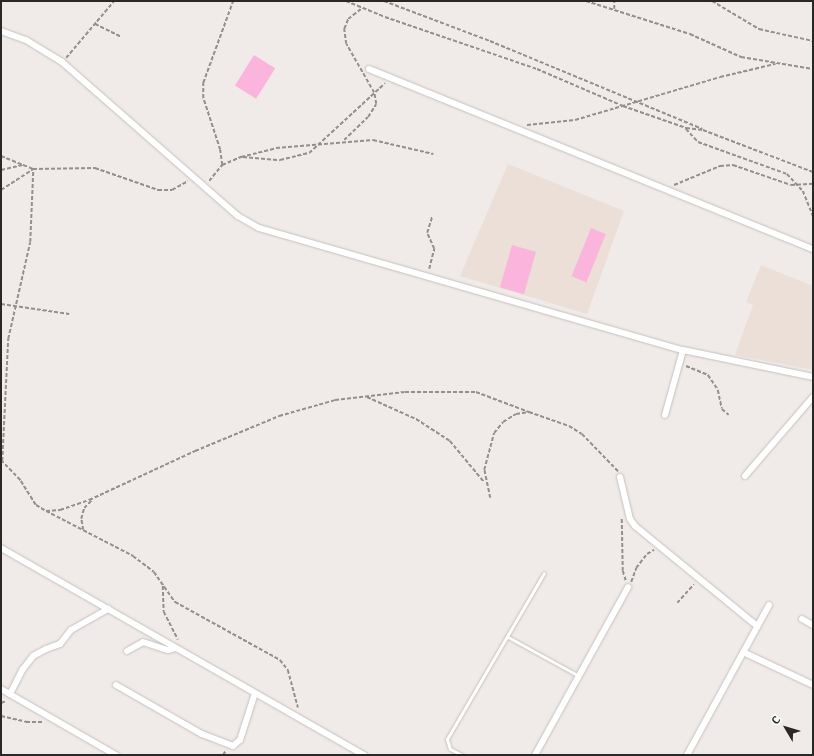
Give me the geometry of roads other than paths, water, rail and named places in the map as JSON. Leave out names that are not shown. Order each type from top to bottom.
[{"type":"street","points":[[1,31],[26,40],[62,62],[238,216],[259,228],[428,275],[576,321],[683,350],[813,378]]},
{"type":"street","points":[[369,69],[813,249]]},
{"type":"street","points":[[665,415],[683,350]]},
{"type":"street","points":[[745,476],[813,397]]},
{"type":"street","points":[[620,477],[630,519],[636,526],[757,626]]},
{"type":"street","points":[[1,548],[364,755]]},
{"type":"street","points":[[536,755],[628,587]]},
{"type":"street","points":[[687,755],[769,605]]},
{"type":"street","points":[[10,694],[23,668],[33,656],[60,644],[71,630],[108,609]]},
{"type":"street","points":[[802,619],[813,625]]},
{"type":"street","points":[[127,651],[143,642],[168,650],[178,649]]},
{"type":"street","points":[[743,652],[813,685]]},
{"type":"street","points":[[116,685],[202,734],[233,746],[240,740],[256,693]]},
{"type":"street","points":[[1,689],[116,755]]},
{"type":"lane","points":[[462,755],[450,749],[447,739],[508,638],[544,572]]},
{"type":"lane","points":[[508,638],[579,676]]}]
